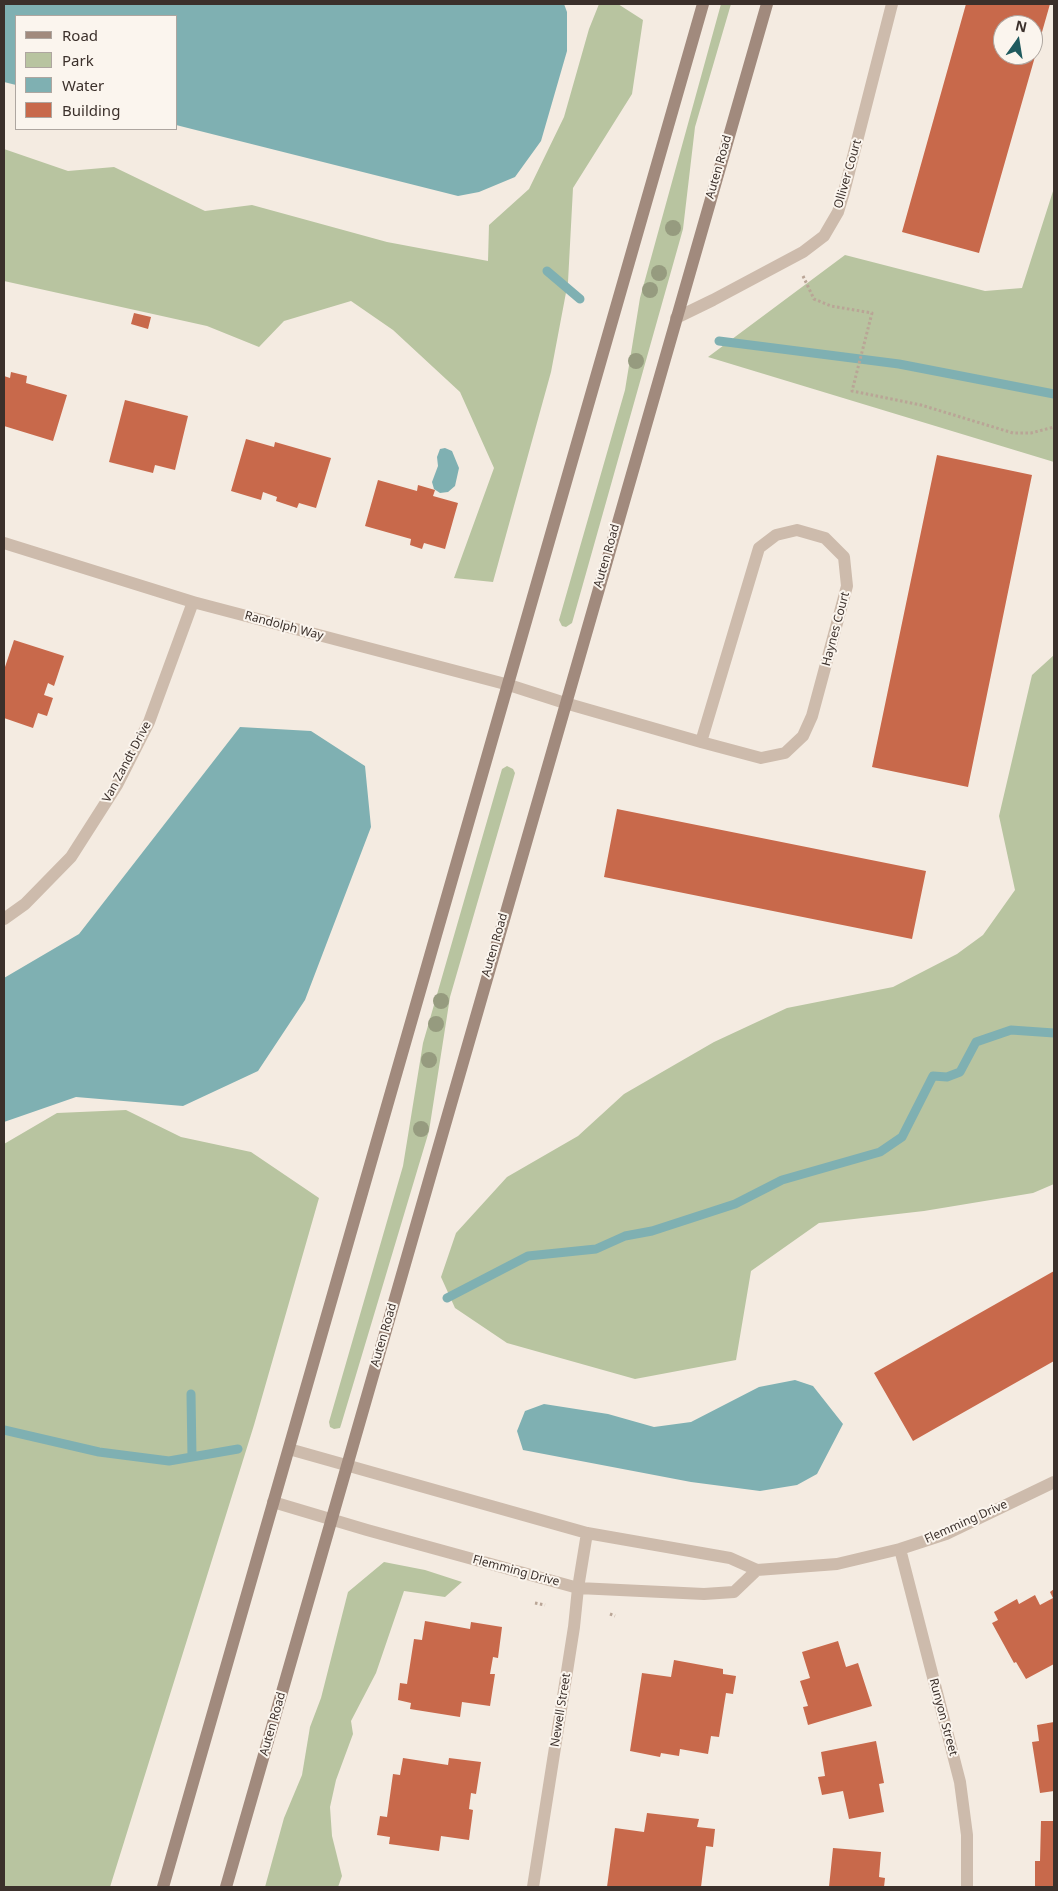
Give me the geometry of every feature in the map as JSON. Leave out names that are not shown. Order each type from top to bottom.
[{"type":"street","points":[[163,1887],[703,4]]},
{"type":"street","name":"Auten Road","points":[[226,1887],[767,4]]},
{"type":"street","name":"Olliver Court","points":[[676,318],[803,252],[824,236],[838,212],[844,192],[892,4]]},
{"type":"street","name":"Haynes Court","points":[[565,703],[701,742],[761,758],[785,753],[803,736],[812,716],[847,586],[844,557],[825,538],[797,530],[776,536],[759,548],[701,742]]},
{"type":"street","name":"Randolph Way","points":[[4,543],[194,602],[509,685],[565,703]]},
{"type":"street","name":"Van Zandt Drive","points":[[4,919],[25,904],[71,857],[117,785],[149,722],[194,602]]},
{"type":"street","name":"Flemming Drive","points":[[289,1449],[587,1533],[730,1558],[757,1570],[837,1564],[900,1549],[946,1534],[1054,1482]]},
{"type":"street","name":"Flemming Drive","points":[[273,1502],[578,1588],[704,1594],[734,1592],[757,1570]]},
{"type":"street","name":"Newell Street","points":[[533,1887],[587,1533]]},
{"type":"street","name":"Runyon Street","points":[[900,1549],[960,1782],[967,1836],[967,1887]]},
{"type":"path","points":[[802,273],[814,299],[832,306],[872,313],[852,391],[921,406],[1013,433],[1031,433],[1054,427]]},
{"type":"path","points":[[534,1603],[545,1605]]},
{"type":"path","points":[[610,1614],[615,1616]]},
{"type":"green space","points":[[599,4],[618,4],[643,20],[632,94],[573,188],[568,282],[551,372],[493,582],[454,578],[494,468],[460,392],[393,330],[351,301],[284,321],[259,347],[207,326],[4,281],[4,149],[68,171],[114,167],[205,211],[252,205],[387,242],[488,261],[489,225],[529,189],[564,117],[589,29]]},
{"type":"green space","points":[[721,4],[731,4],[695,127],[683,229],[572,623],[566,627],[562,626],[559,620],[625,390],[640,298]]},
{"type":"green space","points":[[1054,188],[1054,462],[708,357],[845,255],[985,291],[1022,288]]},
{"type":"green space","points":[[1054,655],[1054,1184],[1033,1193],[924,1211],[819,1223],[751,1271],[736,1360],[635,1379],[507,1343],[455,1308],[441,1277],[456,1233],[507,1177],[578,1136],[624,1094],[714,1042],[787,1008],[893,987],[957,954],[983,935],[1015,890],[999,816],[1032,675]]},
{"type":"green space","points":[[507,766],[513,769],[515,773],[450,997],[429,1131],[341,1425],[340,1428],[334,1429],[330,1427],[329,1422],[403,1166],[423,1043],[502,769]]},
{"type":"green space","points":[[126,1110],[181,1137],[251,1152],[319,1198],[254,1425],[110,1887],[4,1887],[4,1144],[57,1113]]},
{"type":"green space","points":[[384,1562],[425,1570],[462,1582],[445,1597],[404,1591],[376,1673],[351,1721],[353,1734],[336,1780],[330,1807],[332,1836],[342,1876],[338,1887],[265,1887],[284,1818],[302,1775],[310,1727],[321,1698],[348,1592]]},
{"type":"water","points":[[4,4],[564,4],[567,12],[567,51],[541,141],[515,177],[479,192],[458,196],[178,126],[178,15],[15,15],[15,85],[4,82]]},
{"type":"water","points":[[445,448],[452,451],[459,468],[455,486],[448,492],[440,493],[434,489],[432,482],[438,466],[437,457],[440,449]]},
{"type":"water","points":[[240,727],[311,731],[365,766],[371,827],[305,1000],[258,1071],[183,1106],[76,1097],[4,1122],[4,978],[79,934]]},
{"type":"water","points":[[795,1380],[813,1386],[843,1424],[817,1474],[797,1485],[760,1491],[691,1482],[523,1450],[517,1431],[525,1411],[544,1404],[608,1414],[654,1427],[691,1422],[759,1387]]},
{"type":"building","points":[[966,4],[1050,4],[1043,29],[1043,15],[993,15],[993,65],[1033,65],[979,253],[902,232]]},
{"type":"building","points":[[134,313],[151,317],[148,329],[131,324]]},
{"type":"building","points":[[11,372],[27,376],[26,383],[67,395],[53,441],[4,426],[4,376],[10,378]]},
{"type":"building","points":[[125,400],[188,416],[175,470],[155,465],[153,473],[109,462]]},
{"type":"building","points":[[246,439],[274,447],[275,442],[331,458],[316,508],[299,503],[297,508],[276,501],[277,497],[263,492],[261,500],[231,491]]},
{"type":"building","points":[[937,455],[1032,475],[968,787],[872,767]]},
{"type":"building","points":[[378,480],[417,491],[418,485],[435,490],[433,496],[458,503],[445,549],[424,543],[422,549],[410,545],[411,539],[365,526]]},
{"type":"building","points":[[14,640],[64,656],[54,686],[48,683],[44,695],[53,698],[47,716],[38,713],[33,728],[4,718],[4,670]]},
{"type":"building","points":[[617,809],[926,871],[912,939],[604,877]]},
{"type":"building","points":[[1054,1271],[1054,1361],[913,1441],[874,1373]]},
{"type":"building","points":[[1054,1589],[1054,1664],[1026,1679],[1016,1662],[1014,1663],[992,1623],[998,1620],[994,1612],[1017,1599],[1019,1604],[1035,1595],[1040,1605],[1053,1598],[1050,1592]]},
{"type":"building","points":[[425,1621],[470,1629],[471,1622],[502,1627],[498,1658],[493,1657],[490,1674],[495,1674],[490,1706],[462,1702],[460,1717],[410,1709],[411,1703],[398,1700],[400,1683],[407,1684],[414,1639],[422,1640]]},
{"type":"building","points":[[838,1641],[846,1667],[858,1663],[872,1706],[808,1725],[803,1707],[808,1706],[800,1681],[810,1678],[802,1652]]},
{"type":"building","points":[[674,1660],[723,1669],[723,1674],[736,1676],[733,1694],[726,1693],[719,1737],[711,1736],[708,1754],[680,1749],[679,1756],[661,1753],[660,1757],[630,1751],[642,1673],[671,1677]]},
{"type":"building","points":[[1054,1722],[1054,1791],[1040,1793],[1032,1742],[1039,1741],[1037,1725]]},
{"type":"building","points":[[876,1741],[884,1783],[879,1784],[884,1812],[849,1819],[843,1791],[822,1795],[818,1777],[825,1776],[821,1752]]},
{"type":"building","points":[[403,1758],[448,1765],[449,1758],[481,1762],[476,1794],[471,1793],[469,1809],[473,1810],[469,1840],[441,1836],[439,1851],[389,1844],[390,1837],[377,1835],[380,1816],[387,1817],[393,1774],[400,1775]]},
{"type":"building","points":[[647,1813],[699,1819],[697,1827],[715,1829],[713,1847],[706,1846],[701,1887],[607,1887],[615,1828],[644,1832]]},
{"type":"building","points":[[1041,1821],[1054,1821],[1054,1887],[1035,1887],[1035,1861],[1040,1861]]},
{"type":"building","points":[[833,1848],[881,1852],[879,1877],[885,1878],[884,1887],[829,1887]]},
{"type":"waterway","points":[[547,271],[580,299]]},
{"type":"waterway","points":[[719,341],[899,364],[1054,394]]},
{"type":"waterway","points":[[447,1298],[528,1256],[596,1249],[625,1236],[652,1231],[735,1204],[782,1180],[880,1152],[902,1137],[933,1076],[947,1077],[960,1072],[976,1042],[1011,1030],[1054,1033]]},
{"type":"waterway","points":[[191,1394],[192,1457]]},
{"type":"waterway","points":[[4,1430],[99,1452],[169,1461],[238,1449]]}]
